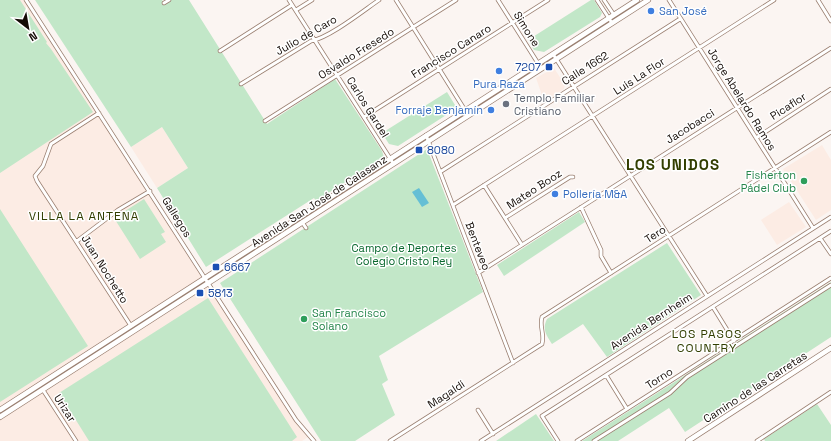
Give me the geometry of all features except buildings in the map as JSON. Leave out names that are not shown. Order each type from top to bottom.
[{"type":"main road","name":"Avenida San José de Calasanz","points":[[0,410],[638,0]]},
{"type":"main road","name":"Avenida San José de Calasanz","points":[[0,417],[209,284],[302,222],[648,0]]},
{"type":"main road","name":"Camino de las Carretas","points":[[688,441],[831,348]]},
{"type":"main road","name":"Urizar","points":[[39,384],[42,390]]},
{"type":"street","name":"Gallegos","points":[[26,0],[296,420],[314,441]]},
{"type":"street","points":[[164,3],[169,0]]},
{"type":"street","name":"Carlos Gardel","points":[[289,0],[393,164]]},
{"type":"street","points":[[296,10],[312,0]]},
{"type":"street","name":"Julio de Caro","points":[[241,84],[379,0]]},
{"type":"street","points":[[396,0],[468,115]]},
{"type":"street","name":"Osvaldo Fresedo","points":[[265,121],[456,0]]},
{"type":"street","name":"Simone","points":[[498,0],[541,68]]},
{"type":"street","name":"Francisco Canaro","points":[[364,117],[548,0]]},
{"type":"street","points":[[597,0],[612,23]]},
{"type":"street","points":[[604,0],[617,20]]},
{"type":"street","name":"Jorge Abelardo Ramos","points":[[669,0],[813,228]]},
{"type":"street","name":"Luis La Flor","points":[[453,205],[774,0]]},
{"type":"street","points":[[818,0],[831,21]]},
{"type":"street","points":[[220,51],[292,5]]},
{"type":"street","name":"Calle 1662","points":[[440,172],[680,19]]},
{"type":"street","name":"Jacobacci","points":[[478,273],[831,48]]},
{"type":"street","points":[[553,54],[629,176],[707,296]]},
{"type":"street","name":"Picaflor","points":[[756,138],[831,90]]},
{"type":"street","name":"Juan Nochetto","points":[[99,113],[51,144],[43,166],[35,176],[135,331]]},
{"type":"street","name":"Tero","points":[[513,363],[542,344],[544,338],[540,324],[542,318],[831,132]]},
{"type":"street","name":"Benteveo","points":[[426,135],[513,363]]},
{"type":"street","name":"Mateo Booz","points":[[505,218],[570,177],[573,177]]},
{"type":"street","points":[[484,185],[522,245]]},
{"type":"street","points":[[77,241],[118,210],[150,191]]},
{"type":"street","points":[[581,207],[601,250],[601,256],[611,273]]},
{"type":"street","name":"Avenida Bernheim","points":[[481,441],[831,217]]},
{"type":"street","points":[[302,222],[306,228]]},
{"type":"street","points":[[558,441],[542,416],[831,231]]},
{"type":"street","points":[[820,238],[831,254]]},
{"type":"street","name":"Torno","points":[[577,441],[831,278]]},
{"type":"street","points":[[594,441],[670,393],[687,377],[831,285]]},
{"type":"street","points":[[713,307],[734,340]]},
{"type":"street","name":"Magaldi","points":[[390,441],[513,363]]},
{"type":"street","points":[[606,375],[628,409]]},
{"type":"street","name":"Urizar","points":[[42,390],[76,441]]},
{"type":"street","points":[[757,441],[831,392]]},
{"type":"street","points":[[478,410],[493,434]]},
{"type":"shaded area","points":[[0,0],[26,0],[296,420],[311,435],[302,441],[0,441]]},
{"type":"shaded area","points":[[554,68],[565,85],[564,89],[544,101],[536,78]]},
{"type":"shaded area","points":[[162,127],[188,168],[157,188],[131,147]]},
{"type":"shaded area","points":[[822,145],[831,160],[831,210],[816,220],[783,169]]},
{"type":"shaded area","points":[[789,202],[806,227],[777,245],[761,220]]},
{"type":"green space","points":[[0,0],[20,0],[47,42],[46,43],[93,112],[0,173]]},
{"type":"green space","points":[[35,0],[162,0],[164,3],[169,0],[189,0],[267,124],[335,79],[382,151],[384,157],[316,201],[314,198],[206,267],[157,188],[188,168],[162,127],[131,147]]},
{"type":"green space","points":[[591,0],[594,0],[602,13],[600,17],[544,52],[534,50],[528,40]]},
{"type":"green space","points":[[447,92],[455,105],[454,110],[398,146],[389,144],[382,133]]},
{"type":"green space","name":"Campo de Deportes Colegio Cristo Rey","points":[[427,149],[483,292],[379,356],[388,380],[382,384],[395,415],[355,441],[321,441],[220,283]]},
{"type":"green space","points":[[144,199],[165,232],[161,234],[166,242],[140,259],[114,218]]},
{"type":"green space","points":[[0,209],[88,346],[0,402]]},
{"type":"green space","points":[[579,212],[585,222],[504,276],[497,265]]},
{"type":"green space","points":[[667,243],[701,295],[607,357],[583,324],[552,344],[545,332],[547,319]]},
{"type":"green space","points":[[831,282],[831,337],[685,432],[669,408],[618,441],[582,441]]},
{"type":"green space","points":[[208,298],[297,437],[292,441],[89,441],[59,393]]},
{"type":"green space","points":[[817,404],[831,425],[831,441],[765,441],[764,439]]},
{"type":"green space","points":[[536,414],[554,441],[496,441]]},
{"type":"water","points":[[419,188],[429,203],[422,207],[412,192]]},
{"type":"place","name":"San José","points":[[651,11]]},
{"type":"place","name":"7207","points":[[549,67]]},
{"type":"place","name":"Pura Raza","points":[[499,71]]},
{"type":"place","name":"Templo Familiar Cristiano","points":[[506,104]]},
{"type":"place","name":"Forraje Benjamín","points":[[491,110]]},
{"type":"place","name":"8080","points":[[419,150]]},
{"type":"place","name":"Fisherton Pádel Club","points":[[804,181]]},
{"type":"place","name":"Pollería M&A","points":[[555,194]]},
{"type":"place","name":"6667","points":[[216,267]]},
{"type":"place","name":"5813","points":[[200,293]]},
{"type":"place","name":"San Francisco Solano","points":[[304,319]]},
{"type":"district","name":"LOS UNIDOS","points":[[673,164]]},
{"type":"district","name":"VILLA LA ANTENA","points":[[84,216]]},
{"type":"district","name":"LOS PASOS COUNTRY","points":[[707,341]]}]
